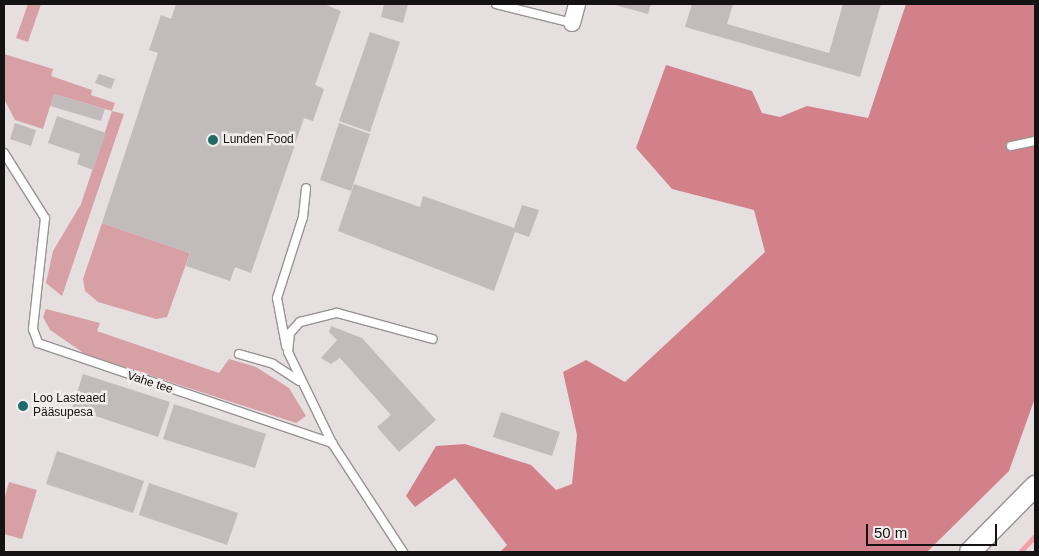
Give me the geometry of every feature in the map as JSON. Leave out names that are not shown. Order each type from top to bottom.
[{"type":"street","points":[[572,22],[577,4]]},
{"type":"street","points":[[970,552],[1035,486]]},
{"type":"lane","points":[[496,4],[572,22]]},
{"type":"lane","points":[[1011,146],[1035,141]]},
{"type":"lane","name":"Vahe tee","points":[[4,153],[45,218],[33,329],[38,343],[332,443]]},
{"type":"lane","points":[[306,188],[303,217],[277,298],[288,352],[299,381],[332,443],[403,552]]},
{"type":"lane","points":[[288,352],[290,333],[300,322],[316,314],[337,313],[433,339]]},
{"type":"lane","points":[[239,354],[274,364],[299,381]]},
{"type":"shaded area","points":[[28,4],[41,4],[28,42],[16,38]]},
{"type":"shaded area","points":[[906,4],[1035,4],[1035,398],[1009,471],[927,552],[500,552],[507,545],[455,478],[415,507],[406,496],[436,446],[465,444],[531,465],[556,490],[572,484],[577,435],[563,372],[586,360],[625,382],[765,252],[754,210],[672,189],[636,148],[666,65],[752,91],[762,113],[780,117],[807,106],[868,118]]},
{"type":"shaded area","points":[[4,54],[53,69],[51,76],[92,90],[91,95],[115,103],[112,111],[54,94],[43,129],[15,120],[4,99]]},
{"type":"shaded area","points":[[112,111],[124,114],[62,296],[46,283],[53,251],[81,204]]},
{"type":"shaded area","points":[[102,223],[190,253],[167,317],[156,319],[98,302],[85,291],[83,279]]},
{"type":"shaded area","points":[[46,309],[100,323],[97,331],[219,373],[229,359],[256,367],[289,388],[306,416],[296,423],[85,354],[50,330],[43,317]]},
{"type":"shaded area","points":[[9,482],[37,490],[22,539],[4,534],[4,500]]},
{"type":"building","name":"Lunden Food","points":[[176,4],[324,4],[341,11],[315,85],[324,89],[313,121],[304,118],[251,273],[235,267],[230,281],[186,266],[190,253],[102,223],[158,53],[149,50],[161,15],[171,19]]},
{"type":"building","points":[[384,4],[408,4],[403,23],[381,17]]},
{"type":"building","points":[[611,4],[651,4],[648,14]]},
{"type":"building","points":[[692,4],[733,4],[727,24],[829,53],[843,4],[881,4],[860,77],[685,27]]},
{"type":"building","points":[[370,32],[400,42],[370,132],[339,121]]},
{"type":"building","points":[[99,74],[115,79],[111,89],[95,83]]},
{"type":"building","points":[[54,94],[105,109],[101,121],[50,106]]},
{"type":"building","points":[[57,116],[106,133],[93,170],[77,164],[80,154],[48,143]]},
{"type":"building","points":[[15,123],[36,130],[31,146],[10,139]]},
{"type":"building","points":[[339,123],[370,134],[351,191],[320,180]]},
{"type":"building","points":[[354,184],[420,207],[423,196],[514,228],[522,205],[539,210],[529,237],[515,232],[494,291],[338,231]]},
{"type":"building","points":[[331,326],[362,338],[436,420],[399,452],[377,427],[391,415],[340,358],[331,364],[321,358],[337,340],[329,332]]},
{"type":"building","points":[[83,374],[170,402],[158,437],[72,408]]},
{"type":"building","points":[[174,404],[266,434],[255,468],[163,439]]},
{"type":"building","points":[[501,412],[560,432],[552,456],[493,437]]},
{"type":"building","points":[[57,451],[144,481],[133,513],[46,484]]},
{"type":"building","points":[[149,483],[238,513],[227,545],[139,515]]},
{"type":"waterway","points":[[1020,552],[1035,536]]},
{"type":"place","name":"Lunden Food","points":[[213,140]]},
{"type":"place","name":"Loo Lasteaed Pääsupesa","points":[[23,406]]}]
